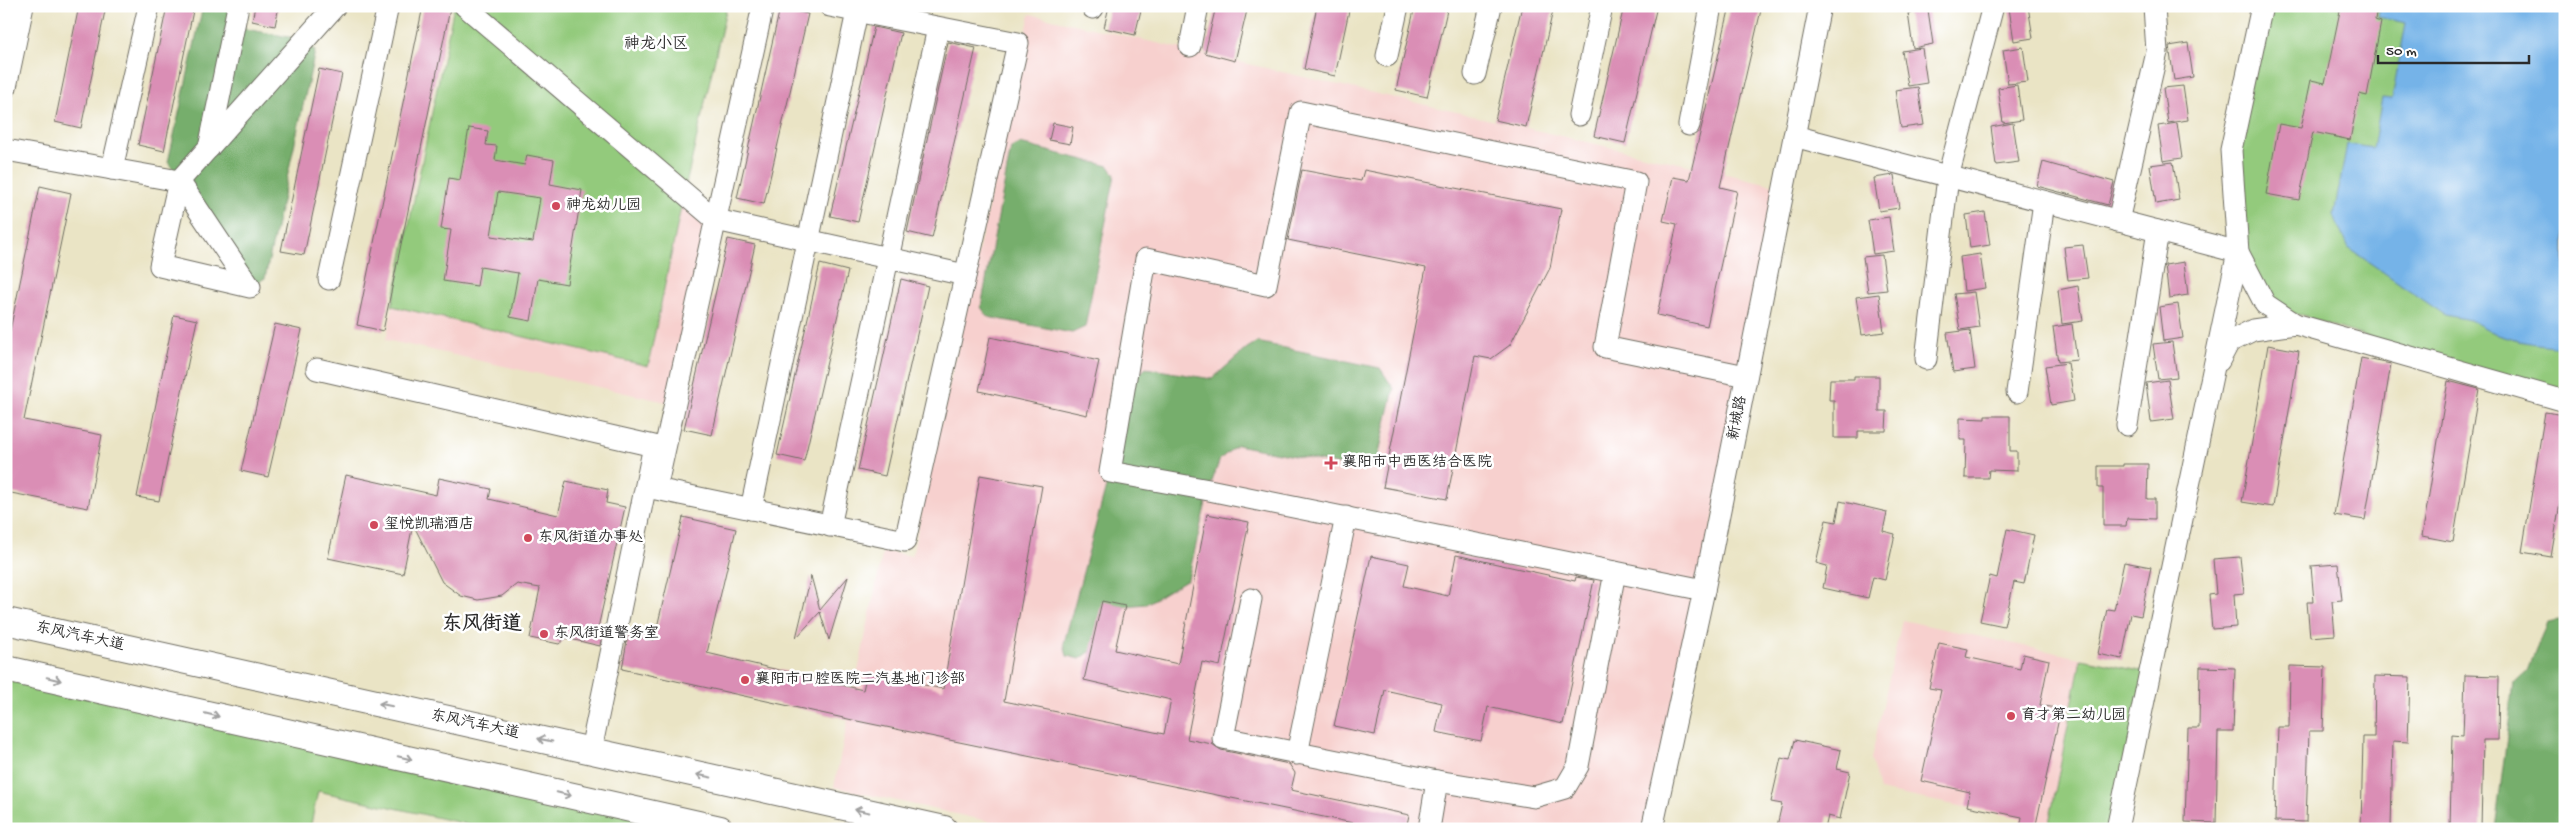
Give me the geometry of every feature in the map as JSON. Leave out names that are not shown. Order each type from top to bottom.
[{"type":"main road","name":"东风汽车大道","points":[[6,621],[944,829]]},
{"type":"main road","points":[[6,669],[720,829]]},
{"type":"street","points":[[6,87],[23,6]]},
{"type":"street","points":[[112,169],[149,6]]},
{"type":"street","points":[[209,148],[238,6]]},
{"type":"street","points":[[6,150],[179,181],[250,287],[160,266],[179,181],[335,6]]},
{"type":"street","points":[[329,279],[388,6]]},
{"type":"street","points":[[465,6],[716,220],[965,275]]},
{"type":"street","points":[[763,6],[656,489],[905,541],[1018,43],[830,6]]},
{"type":"street","points":[[1190,46],[1198,6]]},
{"type":"street","points":[[1387,56],[1398,6]]},
{"type":"street","points":[[1476,74],[1491,6]]},
{"type":"street","points":[[1579,115],[1602,6]]},
{"type":"street","points":[[1689,125],[1711,6]]},
{"type":"street","name":"新城路","points":[[1653,827],[1704,590],[1820,6]]},
{"type":"street","points":[[1926,359],[1948,177],[1993,6]]},
{"type":"street","points":[[2118,221],[2157,52],[2154,6]]},
{"type":"street","points":[[2117,829],[2238,252],[2232,150],[2262,6]]},
{"type":"street","points":[[751,509],[857,12]]},
{"type":"street","points":[[830,526],[938,28]]},
{"type":"street","points":[[1704,590],[1346,517],[1110,472],[1146,259],[1266,285],[1301,112],[1636,182],[1605,347],[1746,376]]},
{"type":"street","points":[[1794,136],[2238,252],[2265,304],[2294,324],[2565,401]]},
{"type":"street","points":[[2017,392],[2044,202]]},
{"type":"street","points":[[2127,425],[2158,232]]},
{"type":"street","points":[[2212,377],[2229,342],[2253,330],[2294,324]]},
{"type":"street","points":[[317,369],[654,446],[591,750]]},
{"type":"street","points":[[1297,754],[1346,517]]},
{"type":"street","points":[[1251,599],[1223,738],[1436,782],[1534,797],[1565,788],[1578,766],[1615,572]]},
{"type":"street","points":[[1429,829],[1436,782]]},
{"type":"shaded area","name":"神龙幼儿园","points":[[454,6],[716,220],[675,404],[386,340]]},
{"type":"shaded area","name":"襄阳市中西医结合医院","points":[[1030,14],[1783,187],[1648,829],[1023,829],[834,787],[883,551],[912,556]]},
{"type":"shaded area","name":"育才第二幼儿园","points":[[1902,620],[2150,673],[2076,829],[1879,790],[1871,759]]},
{"type":"green space","points":[[203,6],[238,6],[236,16],[246,29],[305,40],[315,51],[265,278],[250,287],[168,162]]},
{"type":"green space","name":"神龙幼儿园","points":[[454,6],[727,6],[684,193],[648,366],[392,306]]},
{"type":"green space","points":[[2262,6],[2565,6],[2565,401],[2265,304],[2238,252],[2231,150]]},
{"type":"green space","points":[[1020,144],[1109,166],[1115,175],[1085,327],[1072,333],[988,317],[981,307],[1011,148]]},
{"type":"green space","points":[[1257,342],[1380,368],[1394,389],[1378,457],[1369,465],[1352,467],[1237,445],[1220,459],[1209,490],[1188,579],[1146,604],[1125,606],[1091,651],[1080,659],[1067,656],[1064,643],[1110,472],[1130,382],[1146,368],[1212,379],[1247,348]]},
{"type":"green space","points":[[2565,619],[2565,813],[2557,829],[2495,829],[2514,683],[2528,670],[2547,622]]},
{"type":"green space","points":[[2081,659],[2150,673],[2117,829],[2076,829],[2049,823]]},
{"type":"green space","points":[[6,669],[720,829],[489,829],[318,791],[310,829],[6,829]]},
{"type":"water","points":[[2380,6],[2565,6],[2565,348],[2518,341],[2498,335],[2470,320],[2445,315],[2347,247],[2334,215],[2347,144],[2373,148],[2382,98],[2392,99],[2406,23],[2378,17]]},
{"type":"building","points":[[79,6],[106,6],[81,128],[55,122]]},
{"type":"building","points":[[167,6],[194,6],[164,151],[138,145]]},
{"type":"building","points":[[255,6],[279,6],[275,26],[252,21]]},
{"type":"building","points":[[423,6],[450,9],[383,331],[357,325]]},
{"type":"building","points":[[1109,6],[1142,6],[1135,35],[1104,28]]},
{"type":"building","points":[[1216,6],[1248,6],[1235,61],[1205,53]]},
{"type":"building","points":[[1317,6],[1350,6],[1335,76],[1304,69]]},
{"type":"building","points":[[1415,6],[1448,6],[1427,97],[1396,90]]},
{"type":"building","points":[[1522,6],[1554,6],[1526,127],[1495,120]]},
{"type":"building","points":[[1624,6],[1657,6],[1625,143],[1594,136]]},
{"type":"building","points":[[1730,6],[1746,6],[1761,10],[1720,187],[1737,191],[1707,326],[1657,315],[1677,224],[1663,221],[1673,177],[1689,180]]},
{"type":"building","points":[[2028,6],[2033,38],[2014,41],[2009,8]]},
{"type":"building","points":[[2341,6],[2377,6],[2375,20],[2381,22],[2367,96],[2359,94],[2350,140],[2313,132],[2299,200],[2266,194],[2279,124],[2301,128],[2311,80],[2325,83]]},
{"type":"building","points":[[780,8],[808,14],[764,204],[737,198]]},
{"type":"building","points":[[1928,10],[1933,44],[1913,48],[1908,13]]},
{"type":"building","points":[[874,27],[901,33],[858,222],[830,216]]},
{"type":"building","points":[[948,42],[976,48],[932,238],[907,232]]},
{"type":"building","points":[[2188,43],[2193,77],[2174,80],[2169,46]]},
{"type":"building","points":[[2023,47],[2028,82],[2008,84],[2003,50]]},
{"type":"building","points":[[1922,48],[1927,83],[1908,86],[1902,51]]},
{"type":"building","points":[[319,69],[342,74],[304,255],[281,251]]},
{"type":"building","points":[[2017,85],[2022,120],[2003,123],[1998,88]]},
{"type":"building","points":[[2183,86],[2188,120],[2168,123],[2163,88]]},
{"type":"building","points":[[1918,87],[1924,125],[1901,128],[1895,90]]},
{"type":"building","points":[[1053,123],[1073,127],[1070,144],[1049,140]]},
{"type":"building","points":[[2013,123],[2019,162],[1996,165],[1991,127]]},
{"type":"building","points":[[2177,123],[2182,158],[2163,161],[2158,126]]},
{"type":"building","points":[[469,128],[488,131],[486,145],[497,146],[495,160],[525,165],[527,155],[554,160],[550,184],[582,190],[567,284],[538,279],[531,321],[510,317],[518,273],[480,267],[477,286],[443,281],[451,230],[441,229],[449,178],[460,180]],"holes":[[[498,192],[540,198],[533,242],[491,236]]]},
{"type":"building","points":[[2043,162],[2114,182],[2108,205],[2037,186]]},
{"type":"building","points":[[2173,162],[2179,200],[2156,204],[2150,165]]},
{"type":"building","points":[[1302,170],[1361,181],[1364,170],[1561,209],[1550,268],[1510,345],[1491,359],[1475,356],[1447,499],[1383,487],[1426,268],[1288,240]]},
{"type":"building","points":[[1894,175],[1899,208],[1879,211],[1874,178]]},
{"type":"building","points":[[40,186],[71,193],[24,420],[102,435],[88,508],[6,492],[6,350]]},
{"type":"building","points":[[1985,212],[1990,245],[1970,248],[1966,215]]},
{"type":"building","points":[[1889,217],[1894,251],[1873,254],[1868,220]]},
{"type":"building","points":[[728,239],[755,245],[712,435],[684,429]]},
{"type":"building","points":[[2083,245],[2088,278],[2068,280],[2064,247]]},
{"type":"building","points":[[1980,254],[1985,288],[1964,291],[1960,257]]},
{"type":"building","points":[[1882,255],[1887,290],[1868,292],[1863,257]]},
{"type":"building","points":[[2184,262],[2188,295],[2169,298],[2165,265]]},
{"type":"building","points":[[820,264],[848,271],[804,461],[777,455]]},
{"type":"building","points":[[901,279],[928,286],[885,476],[858,470]]},
{"type":"building","points":[[2078,286],[2083,321],[2062,324],[2058,290]]},
{"type":"building","points":[[1974,292],[1979,327],[1960,330],[1954,294]]},
{"type":"building","points":[[1879,294],[1884,332],[1862,335],[1856,297]]},
{"type":"building","points":[[2178,304],[2183,338],[2163,341],[2159,307]]},
{"type":"building","points":[[174,315],[197,320],[159,501],[137,497]]},
{"type":"building","points":[[275,324],[302,330],[268,477],[241,471]]},
{"type":"building","points":[[2072,324],[2077,360],[2058,362],[2053,327]]},
{"type":"building","points":[[1970,330],[1975,369],[1953,372],[1947,333]]},
{"type":"building","points":[[990,337],[1099,361],[1087,415],[979,391]]},
{"type":"building","points":[[2172,342],[2177,377],[2158,379],[2153,344]]},
{"type":"building","points":[[2268,345],[2299,351],[2273,507],[2242,502]]},
{"type":"building","points":[[2361,358],[2391,364],[2365,520],[2334,515]]},
{"type":"building","points":[[2068,363],[2074,401],[2051,405],[2045,366]]},
{"type":"building","points":[[1854,376],[1879,376],[1879,411],[1887,411],[1886,431],[1858,431],[1858,438],[1834,438],[1834,400],[1829,400],[1830,379],[1854,379]]},
{"type":"building","points":[[2168,380],[2174,419],[2151,422],[2146,383]]},
{"type":"building","points":[[2448,381],[2479,389],[2453,542],[2422,536]]},
{"type":"building","points":[[2545,412],[2565,415],[2565,473],[2551,557],[2522,552]]},
{"type":"building","points":[[1985,416],[2010,416],[2010,451],[2017,451],[2017,471],[1989,470],[1988,478],[1965,478],[1966,440],[1960,440],[1960,418],[1985,419]]},
{"type":"building","points":[[2123,464],[2148,464],[2147,499],[2155,499],[2155,519],[2127,518],[2126,526],[2103,526],[2103,488],[2098,488],[2098,466],[2123,466]]},
{"type":"building","name":"东风街道办事处","points":[[346,475],[436,495],[439,478],[491,489],[489,499],[558,515],[566,481],[608,490],[606,503],[625,507],[598,628],[603,629],[600,646],[566,638],[559,644],[530,638],[540,588],[517,584],[502,596],[478,600],[461,596],[442,582],[413,524],[403,574],[328,558]]},
{"type":"building","points":[[980,475],[1042,486],[1004,701],[1164,734],[1171,700],[1084,680],[1102,601],[1125,606],[1115,650],[1178,664],[1207,514],[1249,522],[1220,666],[1202,662],[1187,739],[1212,744],[1221,750],[1289,764],[1295,773],[1291,790],[1409,815],[1406,829],[1382,829],[857,721],[622,669],[628,635],[654,640],[683,517],[736,529],[707,653],[863,690],[867,673],[943,689]]},
{"type":"building","points":[[1840,501],[1887,512],[1883,531],[1895,534],[1885,580],[1873,577],[1868,598],[1823,588],[1827,566],[1816,563],[1826,520],[1836,522]]},
{"type":"building","points":[[2007,529],[2034,535],[2024,584],[2014,582],[2004,626],[1980,621],[1990,576],[1997,578]]},
{"type":"building","points":[[1456,555],[1575,581],[1576,577],[1594,580],[1563,724],[1488,707],[1481,741],[1436,732],[1442,703],[1385,690],[1375,735],[1334,726],[1371,556],[1409,564],[1404,586],[1448,596]]},
{"type":"building","points":[[2240,557],[2244,593],[2234,594],[2236,627],[2212,629],[2209,595],[2216,594],[2213,559]]},
{"type":"building","points":[[2124,562],[2151,567],[2141,616],[2131,614],[2122,659],[2098,654],[2107,609],[2114,610]]},
{"type":"building","points":[[2338,564],[2342,600],[2332,601],[2335,635],[2310,637],[2307,602],[2314,602],[2311,566]]},
{"type":"building","points":[[811,576],[820,610],[848,577],[829,640],[820,612],[796,638]]},
{"type":"building","points":[[1939,643],[1968,649],[1966,657],[2020,669],[2023,654],[2049,660],[2040,705],[2061,709],[2035,829],[2020,829],[2022,817],[1967,806],[1970,792],[1921,781],[1941,690],[1929,688]]},
{"type":"building","points":[[2290,666],[2325,667],[2323,731],[2309,731],[2306,822],[2275,821],[2278,727],[2289,727]]},
{"type":"building","points":[[2200,667],[2235,668],[2233,732],[2218,732],[2216,823],[2185,822],[2188,728],[2199,728]]},
{"type":"building","points":[[2465,675],[2499,676],[2498,740],[2483,740],[2481,829],[2450,829],[2452,735],[2463,736]]},
{"type":"building","points":[[2375,676],[2410,677],[2408,742],[2393,741],[2391,829],[2361,829],[2363,737],[2374,737]]},
{"type":"building","points":[[1795,740],[1841,750],[1837,769],[1850,772],[1840,819],[1828,816],[1825,829],[1789,829],[1777,826],[1782,804],[1771,802],[1781,758],[1790,760]]},
{"type":"place","name":"神龙幼儿园","points":[[556,206]]},
{"type":"place","name":"襄阳市中西医结合医院","points":[[1331,463]]},
{"type":"place","name":"玺悦凯瑞酒店","points":[[374,525]]},
{"type":"place","name":"东风街道办事处","points":[[528,538]]},
{"type":"place","name":"东风街道警务室","points":[[544,634]]},
{"type":"place","name":"襄阳市口腔医院二汽基地门诊部","points":[[745,680]]},
{"type":"place","name":"育才第二幼儿园","points":[[2011,716]]},
{"type":"district","name":"神龙小区","points":[[656,45]]},
{"type":"district","name":"东风街道","points":[[482,625]]}]
